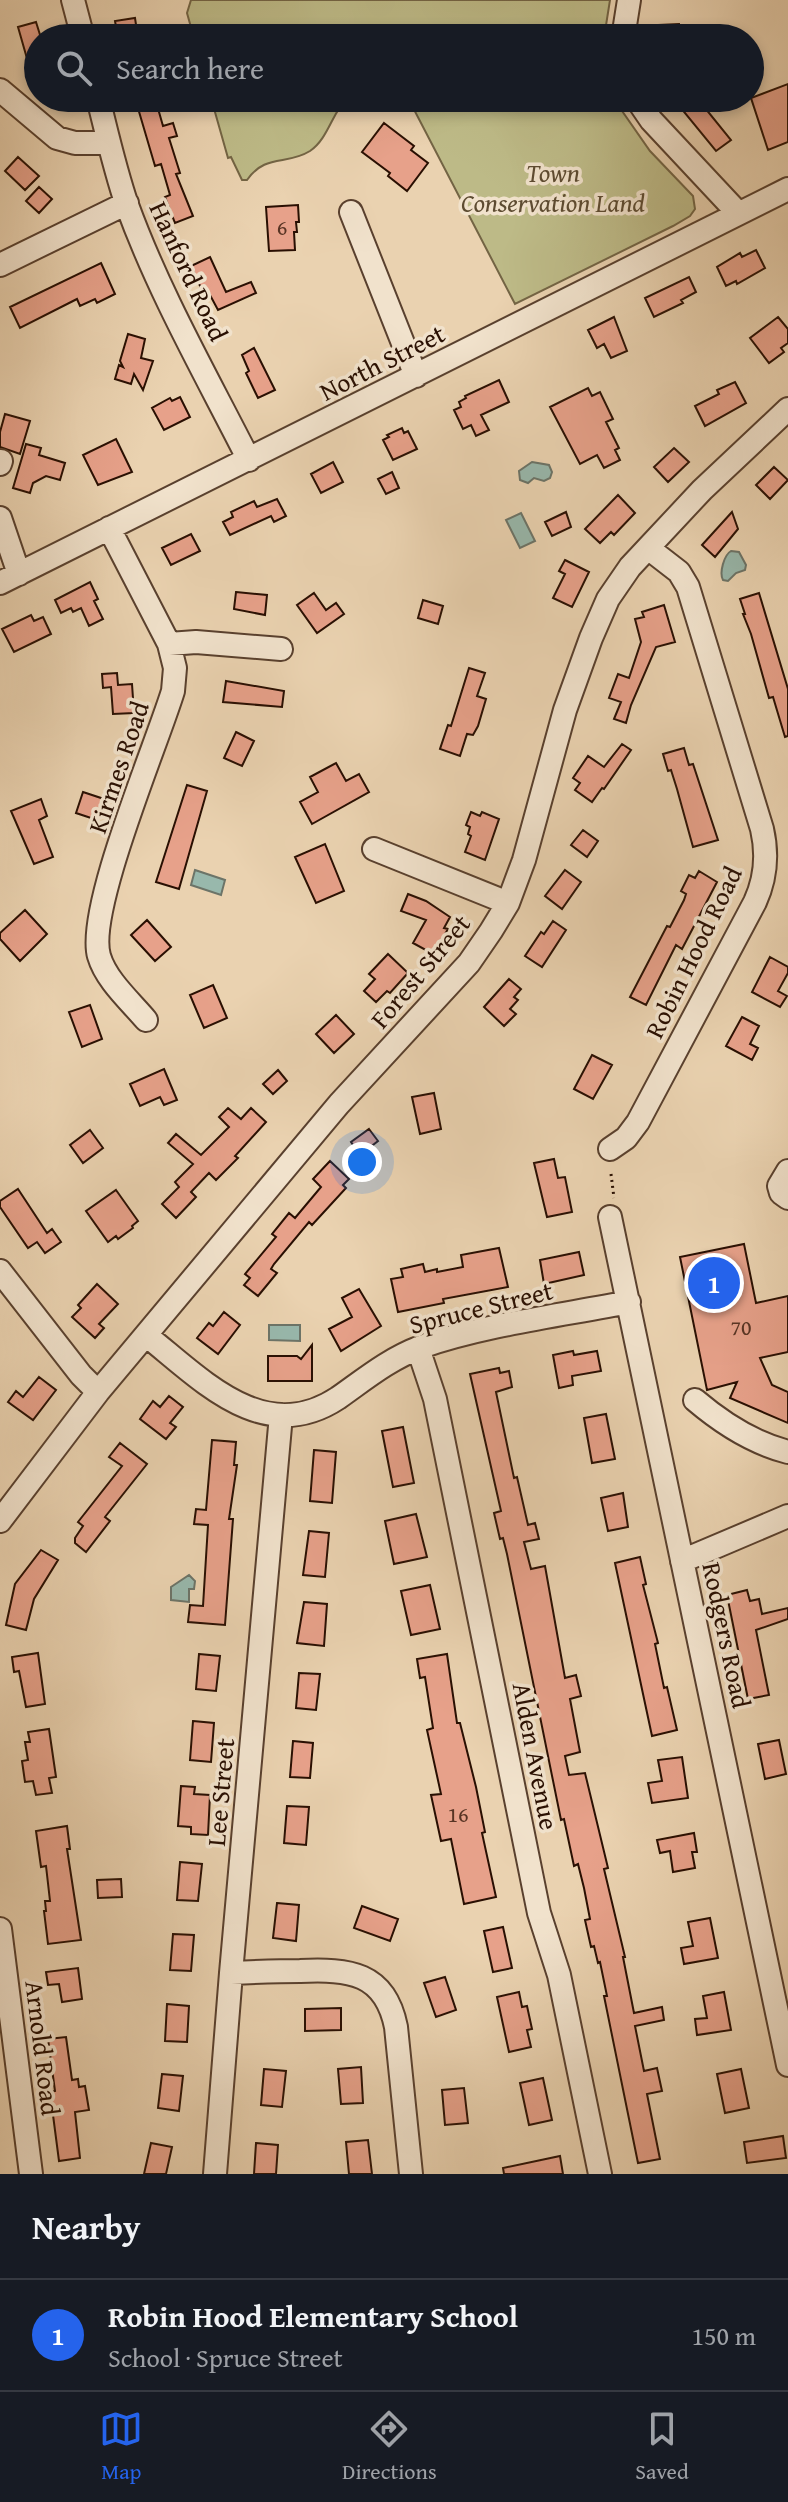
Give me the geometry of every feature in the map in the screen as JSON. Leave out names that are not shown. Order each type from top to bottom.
[{"type":"street","points":[[73,0],[79,24]]},
{"type":"street","points":[[625,24],[629,0]]},
{"type":"street","points":[[0,90],[24,110]]},
{"type":"street","points":[[26,112],[57,138],[75,143],[109,143]]},
{"type":"street","name":"Hanford Road","points":[[101,112],[127,203],[188,338],[249,460]]},
{"type":"street","points":[[646,112],[738,213]]},
{"type":"street","name":"North Street","points":[[10,578],[788,189]]},
{"type":"street","points":[[0,265],[127,203]]},
{"type":"street","points":[[351,212],[416,376]]},
{"type":"street","name":"Forest Street","points":[[0,1521],[98,1392],[339,1104],[469,963],[508,903],[524,860],[565,710],[591,638],[618,584],[719,472],[788,409]]},
{"type":"street","points":[[0,518],[10,578]]},
{"type":"street","name":"Kirmes Road","points":[[109,528],[169,644],[175,668],[173,691],[118,853],[97,940],[98,954],[105,970],[146,1020]]},
{"type":"street","name":"Robin Hood Road","points":[[610,1149],[626,1138],[638,1122],[755,902],[763,882],[766,861],[762,829],[688,587],[679,572],[648,548]]},
{"type":"street","points":[[169,644],[196,642],[281,649]]},
{"type":"street","points":[[374,849],[508,903]]},
{"type":"street","points":[[788,1171],[779,1186],[781,1193],[788,1198]]},
{"type":"street","name":"Rodgers Road","points":[[610,1217],[788,2065]]},
{"type":"street","points":[[0,1271],[81,1375],[98,1392]]},
{"type":"street","name":"Spruce Street","points":[[147,1336],[237,1405],[281,1415],[303,1413],[328,1403],[372,1372],[418,1348],[629,1302]]},
{"type":"street","name":"Alden Avenue","points":[[418,1348],[435,1399],[539,1913],[559,1975],[600,2174]]},
{"type":"street","points":[[695,1400],[734,1429],[788,1452]]},
{"type":"street","name":"Lee Street","points":[[215,2174],[281,1415]]},
{"type":"street","points":[[682,1561],[788,1516]]},
{"type":"street","name":"Arnold Road","points":[[0,1929],[31,2174]]},
{"type":"street","points":[[231,1973],[346,1972],[362,1977],[384,1994],[393,2011],[396,2027],[411,2174]]},
{"type":"path","points":[[610,1217],[615,1207],[611,1174]]},
{"type":"green space","points":[[191,0],[610,0],[606,24],[190,24],[187,13]]},
{"type":"green space","points":[[215,112],[336,112],[321,140],[310,151],[261,166],[247,180],[242,180],[231,157],[228,158]]},
{"type":"green space","name":"Town Conservation Land","points":[[415,112],[623,112],[650,151],[693,196],[695,209],[690,216],[673,226],[515,304]]},
{"type":"shaded area","points":[[532,462],[549,465],[552,472],[550,478],[544,481],[534,478],[528,483],[520,480],[519,471]]},
{"type":"shaded area","points":[[521,513],[535,541],[520,548],[506,520]]},
{"type":"shaded area","points":[[731,551],[739,552],[746,565],[745,570],[728,581],[723,580],[722,569]]},
{"type":"shaded area","points":[[195,870],[225,880],[221,895],[191,885]]},
{"type":"shaded area","points":[[269,1325],[300,1325],[300,1341],[269,1340]]},
{"type":"shaded area","points":[[189,1575],[195,1581],[194,1589],[189,1589],[189,1602],[171,1600],[171,1587]]},
{"type":"building","points":[[135,18],[136,24],[116,24],[115,21]]},
{"type":"building","points":[[24,25],[24,48],[18,27]]},
{"type":"building","points":[[788,84],[788,142],[768,150],[756,112],[764,112],[764,93]]},
{"type":"building","points":[[139,112],[159,112],[163,126],[173,123],[177,136],[169,138],[180,173],[176,174],[193,216],[175,223],[165,197],[170,195],[161,164],[155,166]]},
{"type":"building","points":[[684,112],[708,112],[731,140],[716,151]]},
{"type":"building","points":[[384,123],[414,146],[411,150],[428,163],[407,191],[388,176],[390,173],[362,152]]},
{"type":"building","points":[[18,157],[39,176],[25,190],[5,171]]},
{"type":"building","points":[[39,187],[52,199],[39,213],[26,201]]},
{"type":"building","points":[[298,205],[295,250],[269,251],[266,207]]},
{"type":"building","points":[[756,250],[765,268],[737,284],[736,281],[726,286],[717,267],[740,253],[742,257]]},
{"type":"building","points":[[210,257],[226,292],[251,282],[256,293],[218,310],[210,295],[205,297],[191,266]]},
{"type":"building","points":[[101,263],[115,294],[97,303],[95,299],[80,306],[77,299],[20,328],[10,307]]},
{"type":"building","points":[[689,277],[696,292],[681,300],[683,303],[654,317],[645,298]]},
{"type":"building","points":[[614,317],[627,351],[611,358],[604,344],[597,348],[588,330]]},
{"type":"building","points":[[778,317],[788,329],[788,343],[781,348],[784,352],[769,363],[750,338]]},
{"type":"building","points":[[128,334],[145,339],[141,358],[153,361],[143,390],[134,374],[131,384],[115,379],[119,365],[123,367],[120,361]]},
{"type":"building","points":[[254,348],[275,390],[258,398],[246,373],[249,371],[242,355]]},
{"type":"building","points":[[499,380],[509,402],[481,415],[489,430],[476,436],[471,425],[463,429],[454,410],[461,407],[459,402]]},
{"type":"building","points":[[735,382],[746,403],[705,426],[695,406],[719,394],[717,390]]},
{"type":"building","points":[[588,388],[592,396],[600,392],[613,419],[606,422],[619,448],[615,450],[620,460],[604,468],[597,455],[580,464],[550,407]]},
{"type":"building","points":[[180,397],[190,417],[164,430],[152,408],[170,398],[172,401]]},
{"type":"building","points":[[5,414],[30,421],[20,454],[0,447]]},
{"type":"building","points":[[402,428],[404,433],[408,431],[417,449],[393,460],[383,440]]},
{"type":"building","points":[[116,439],[132,472],[98,485],[83,455]]},
{"type":"building","points":[[26,444],[41,448],[39,455],[65,463],[60,480],[46,476],[33,483],[30,493],[13,488]]},
{"type":"building","points":[[674,448],[689,462],[668,482],[654,467]]},
{"type":"building","points":[[333,462],[343,482],[321,493],[311,474]]},
{"type":"building","points":[[774,467],[788,480],[770,499],[756,485]]},
{"type":"building","points":[[392,472],[399,488],[386,494],[378,479]]},
{"type":"building","points":[[618,495],[635,513],[614,535],[611,532],[600,543],[585,529]]},
{"type":"building","points":[[277,499],[286,516],[274,522],[271,516],[230,535],[223,522],[233,517],[231,512],[254,501],[257,507]]},
{"type":"building","points":[[566,512],[571,527],[552,536],[545,522]]},
{"type":"building","points":[[732,512],[738,529],[715,557],[702,545]]},
{"type":"building","points":[[191,534],[200,551],[171,565],[162,548]]},
{"type":"building","points":[[565,560],[589,572],[572,607],[553,598],[565,574],[559,571]]},
{"type":"building","points":[[90,582],[98,599],[94,601],[103,619],[89,626],[81,608],[73,612],[71,608],[61,613],[55,600]]},
{"type":"building","points":[[236,592],[267,595],[265,615],[234,609]]},
{"type":"building","points":[[314,593],[326,610],[336,603],[344,614],[317,633],[297,605]]},
{"type":"building","points":[[759,593],[788,689],[788,736],[785,737],[773,697],[769,698],[740,599]]},
{"type":"building","points":[[423,600],[443,606],[438,624],[418,618]]},
{"type":"building","points":[[664,605],[675,642],[656,647],[626,723],[614,719],[621,702],[609,698],[618,674],[629,678],[641,642],[635,619],[644,617],[642,612]]},
{"type":"building","points":[[31,615],[34,621],[43,617],[51,634],[14,652],[2,629]]},
{"type":"building","points":[[469,668],[485,673],[477,696],[486,699],[478,726],[473,735],[467,734],[460,756],[440,749],[448,725],[451,726]]},
{"type":"building","points":[[117,673],[118,685],[132,684],[134,713],[113,714],[111,687],[103,688],[102,674]]},
{"type":"building","points":[[226,681],[284,691],[282,707],[223,702]]},
{"type":"building","points":[[236,732],[254,741],[242,766],[224,758]]},
{"type":"building","points":[[622,744],[631,750],[592,802],[575,790],[580,783],[573,778],[588,756],[604,767]]},
{"type":"building","points":[[684,748],[689,765],[693,764],[718,840],[693,847],[671,770],[668,771],[663,754]]},
{"type":"building","points":[[336,763],[346,781],[359,774],[369,792],[312,824],[300,802],[318,792],[310,777]]},
{"type":"building","points":[[187,785],[207,791],[179,889],[156,882]]},
{"type":"building","points":[[83,792],[104,799],[97,820],[76,813]]},
{"type":"building","points":[[41,799],[47,816],[39,820],[53,857],[34,864],[11,811]]},
{"type":"building","points":[[471,812],[480,816],[482,812],[499,819],[485,860],[465,852],[471,836],[468,834],[470,827],[466,825]]},
{"type":"building","points":[[583,830],[598,841],[587,857],[571,845]]},
{"type":"building","points":[[325,844],[344,891],[316,903],[295,857]]},
{"type":"building","points":[[565,870],[581,882],[562,909],[545,896]]},
{"type":"building","points":[[699,871],[717,882],[682,949],[676,945],[646,1005],[630,997],[684,900],[686,894],[681,891],[689,875],[695,878]]},
{"type":"building","points":[[408,894],[426,901],[450,917],[444,928],[448,929],[433,954],[413,943],[426,920],[401,911]]},
{"type":"building","points":[[25,910],[47,934],[20,961],[0,939],[0,933]]},
{"type":"building","points":[[147,920],[171,947],[155,961],[131,935]]},
{"type":"building","points":[[553,921],[566,930],[542,967],[525,956],[541,932],[544,934]]},
{"type":"building","points":[[388,954],[408,973],[390,993],[387,991],[376,1002],[364,991],[375,979],[369,974]]},
{"type":"building","points":[[770,957],[788,967],[778,991],[787,996],[780,1007],[752,992]]},
{"type":"building","points":[[509,979],[521,989],[514,997],[518,1000],[510,1009],[516,1014],[504,1026],[484,1007]]},
{"type":"building","points":[[213,985],[227,1018],[204,1028],[190,995]]},
{"type":"building","points":[[90,1005],[102,1039],[82,1047],[69,1012]]},
{"type":"building","points":[[336,1015],[354,1034],[334,1053],[316,1034]]},
{"type":"building","points":[[742,1017],[759,1026],[750,1044],[758,1048],[752,1060],[726,1046]]},
{"type":"building","points":[[592,1055],[612,1065],[593,1099],[574,1089]]},
{"type":"building","points":[[164,1069],[177,1100],[164,1105],[160,1097],[140,1106],[130,1084]]},
{"type":"building","points":[[278,1070],[287,1081],[273,1094],[263,1084]]},
{"type":"building","points":[[434,1093],[441,1129],[420,1134],[412,1097]]},
{"type":"building","points":[[228,1108],[241,1119],[251,1108],[266,1122],[216,1180],[209,1173],[191,1192],[196,1197],[176,1218],[162,1204],[179,1187],[175,1182],[193,1164],[168,1143],[176,1134],[201,1155],[229,1127],[219,1117]]},
{"type":"building","points":[[369,1129],[378,1141],[360,1155],[351,1142]]},
{"type":"building","points":[[90,1130],[103,1148],[83,1163],[70,1145]]},
{"type":"building","points":[[554,1159],[558,1178],[565,1177],[572,1212],[547,1217],[534,1163]]},
{"type":"building","points":[[330,1161],[349,1179],[343,1185],[346,1188],[312,1225],[309,1222],[274,1264],[271,1269],[277,1273],[258,1296],[244,1285],[250,1278],[245,1274],[276,1237],[272,1234],[289,1213],[295,1218],[321,1187],[313,1179]]},
{"type":"building","points":[[18,1189],[47,1233],[52,1229],[61,1242],[45,1253],[37,1242],[28,1248],[0,1207],[0,1201]]},
{"type":"building","points":[[116,1190],[138,1221],[118,1239],[116,1236],[108,1242],[86,1211]]},
{"type":"building","points":[[744,1244],[756,1303],[788,1296],[788,1352],[760,1358],[772,1385],[788,1392],[788,1423],[730,1398],[737,1382],[707,1390],[680,1257]]},
{"type":"building","points":[[499,1248],[508,1287],[443,1299],[444,1303],[398,1312],[391,1279],[403,1277],[401,1269],[423,1264],[425,1272],[463,1267],[461,1255]]},
{"type":"building","points":[[579,1252],[584,1275],[544,1284],[540,1260]]},
{"type":"building","points":[[97,1284],[118,1304],[99,1324],[104,1328],[95,1338],[72,1317],[81,1308],[78,1305]]},
{"type":"building","points":[[359,1289],[381,1326],[341,1351],[329,1329],[352,1317],[342,1298]]},
{"type":"building","points":[[224,1312],[240,1325],[218,1354],[197,1338],[209,1323],[213,1326]]},
{"type":"building","points":[[312,1345],[312,1381],[268,1381],[268,1356],[297,1356],[301,1359]]},
{"type":"building","points":[[573,1351],[574,1355],[597,1351],[601,1371],[572,1376],[573,1385],[559,1388],[553,1355]]},
{"type":"building","points":[[499,1368],[500,1373],[509,1371],[512,1387],[496,1392],[514,1478],[517,1477],[528,1525],[535,1523],[539,1539],[524,1542],[531,1569],[545,1566],[565,1678],[576,1675],[581,1696],[570,1699],[580,1752],[565,1756],[569,1775],[585,1773],[608,1868],[604,1869],[625,1957],[634,2013],[662,2007],[664,2020],[635,2026],[644,2071],[657,2068],[662,2091],[647,2094],[660,2159],[638,2163],[600,1962],[594,1946],[591,1947],[585,1920],[590,1919],[584,1888],[578,1864],[574,1866],[564,1819],[561,1820],[507,1554],[494,1513],[501,1511],[470,1374]]},
{"type":"building","points":[[39,1377],[56,1390],[33,1420],[8,1402],[16,1391],[23,1397]]},
{"type":"building","points":[[169,1396],[183,1407],[170,1423],[176,1427],[166,1439],[140,1419],[153,1401],[160,1407]]},
{"type":"building","points":[[606,1414],[615,1459],[592,1463],[584,1418]]},
{"type":"building","points":[[403,1427],[414,1483],[393,1487],[382,1431]]},
{"type":"building","points":[[212,1440],[236,1442],[225,1625],[188,1622],[190,1605],[203,1606],[208,1525],[194,1524],[196,1509],[206,1510]]},
{"type":"building","points":[[120,1443],[147,1464],[105,1517],[110,1521],[86,1552],[75,1543],[83,1526],[78,1522],[122,1466],[109,1457]]},
{"type":"building","points":[[314,1450],[336,1452],[332,1503],[310,1501]]},
{"type":"building","points":[[623,1493],[628,1527],[608,1531],[601,1498]]},
{"type":"building","points":[[416,1514],[427,1557],[394,1564],[385,1521]]},
{"type":"building","points":[[309,1531],[329,1533],[325,1577],[303,1575]]},
{"type":"building","points":[[41,1550],[58,1560],[34,1599],[26,1630],[6,1625],[15,1584]]},
{"type":"building","points":[[640,1557],[664,1688],[667,1687],[677,1730],[652,1736],[615,1563]]},
{"type":"building","points":[[430,1585],[440,1629],[411,1635],[401,1591]]},
{"type":"building","points":[[747,1590],[750,1601],[759,1599],[762,1614],[788,1608],[788,1619],[756,1630],[769,1695],[748,1699],[727,1595]]},
{"type":"building","points":[[304,1602],[327,1604],[324,1646],[297,1643]]},
{"type":"building","points":[[38,1653],[45,1704],[26,1707],[19,1671],[14,1672],[12,1657]]},
{"type":"building","points":[[199,1654],[220,1656],[216,1691],[196,1689]]},
{"type":"building","points":[[447,1654],[457,1723],[460,1723],[476,1787],[496,1897],[464,1904],[451,1839],[441,1841],[431,1795],[441,1794],[427,1730],[433,1728],[425,1677],[420,1678],[417,1659]]},
{"type":"building","points":[[299,1673],[320,1674],[316,1710],[296,1708]]},
{"type":"building","points":[[193,1721],[214,1723],[211,1762],[190,1760]]},
{"type":"building","points":[[49,1729],[56,1777],[49,1778],[52,1793],[36,1795],[33,1781],[25,1782],[22,1761],[28,1760],[25,1742],[30,1742],[28,1732]]},
{"type":"building","points":[[779,1740],[786,1774],[765,1779],[758,1744]]},
{"type":"building","points":[[293,1741],[313,1743],[310,1778],[290,1777]]},
{"type":"building","points":[[682,1757],[688,1798],[652,1803],[648,1783],[662,1781],[658,1760]]},
{"type":"building","points":[[181,1786],[195,1787],[194,1794],[210,1795],[208,1835],[191,1834],[191,1827],[178,1826]]},
{"type":"building","points":[[287,1806],[309,1807],[306,1845],[284,1843]]},
{"type":"building","points":[[67,1826],[70,1849],[67,1849],[81,1940],[48,1944],[44,1911],[45,1901],[50,1901],[46,1866],[41,1867],[36,1831]]},
{"type":"building","points":[[694,1833],[697,1852],[692,1852],[695,1868],[673,1872],[670,1851],[660,1853],[657,1840]]},
{"type":"building","points":[[180,1862],[202,1864],[198,1901],[177,1900]]},
{"type":"building","points":[[121,1879],[122,1897],[98,1898],[97,1880]]},
{"type":"building","points":[[277,1903],[299,1905],[296,1941],[273,1938]]},
{"type":"building","points":[[362,1906],[398,1919],[390,1941],[354,1928]]},
{"type":"building","points":[[710,1918],[718,1958],[684,1964],[681,1948],[693,1946],[688,1922]]},
{"type":"building","points":[[503,1927],[512,1968],[493,1972],[484,1931]]},
{"type":"building","points":[[173,1934],[194,1935],[191,1971],[170,1970]]},
{"type":"building","points":[[78,1968],[82,1999],[62,2002],[59,1984],[48,1985],[46,1972]]},
{"type":"building","points":[[445,1977],[456,2010],[436,2017],[424,1983]]},
{"type":"building","points":[[519,1992],[522,2007],[527,2006],[532,2029],[527,2030],[531,2047],[509,2052],[497,1997]]},
{"type":"building","points":[[724,1992],[731,2030],[697,2035],[695,2019],[707,2018],[703,1996]]},
{"type":"building","points":[[167,2004],[189,2006],[187,2042],[165,2041]]},
{"type":"building","points":[[341,2008],[341,2030],[305,2031],[305,2009]]},
{"type":"building","points":[[66,2037],[72,2080],[78,2079],[79,2087],[85,2086],[89,2110],[75,2112],[80,2158],[59,2161],[50,2092],[55,2091],[48,2039]]},
{"type":"building","points":[[361,2067],[363,2103],[341,2104],[338,2069]]},
{"type":"building","points":[[264,2069],[286,2071],[282,2107],[261,2105]]},
{"type":"building","points":[[741,2069],[749,2108],[725,2113],[717,2074]]},
{"type":"building","points":[[162,2074],[183,2076],[179,2111],[158,2108]]},
{"type":"building","points":[[543,2078],[552,2120],[529,2125],[520,2083]]},
{"type":"building","points":[[464,2088],[468,2123],[445,2125],[442,2090]]},
{"type":"building","points":[[783,2136],[786,2158],[747,2163],[744,2142]]},
{"type":"building","points":[[368,2140],[372,2174],[349,2174],[346,2142]]},
{"type":"building","points":[[151,2143],[172,2147],[166,2174],[144,2174]]},
{"type":"building","points":[[256,2143],[278,2145],[276,2174],[254,2174]]},
{"type":"building","points":[[560,2156],[563,2174],[504,2174],[503,2168]]},
{"type":"place","name":"Robin Hood Elementary School","points":[[714,1283]]}]
